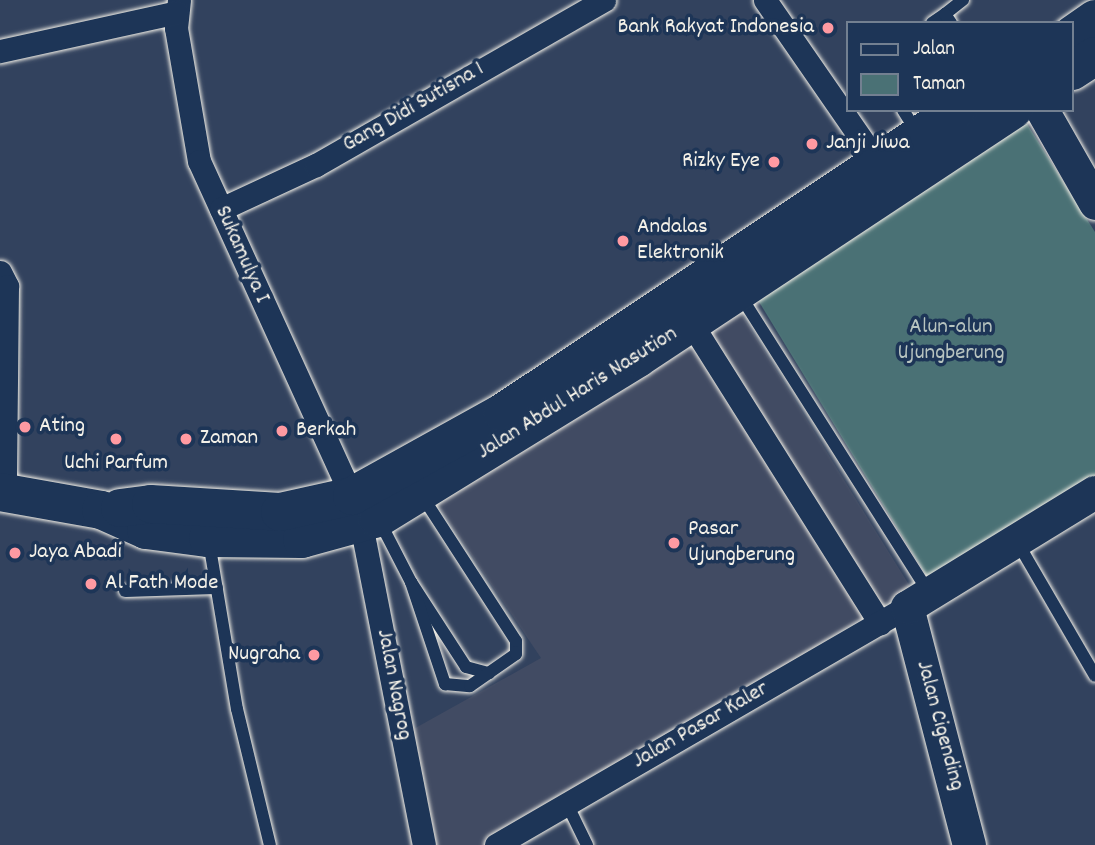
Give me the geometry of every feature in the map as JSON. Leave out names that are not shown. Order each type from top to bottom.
[{"type":"highway","points":[[1074,34],[1095,19]]},
{"type":"highway","points":[[1074,70],[1095,56]]},
{"type":"highway","name":"Jalan Abdul Haris Nasution","points":[[101,510],[151,504],[280,512],[364,513],[502,413],[877,162],[911,122],[949,112]]},
{"type":"highway","name":"Jalan Abdul Haris Nasution","points":[[3,492],[101,510],[146,530],[208,538],[302,539],[420,492],[691,323],[1010,112]]},
{"type":"street","name":"Gang Didi Sutisna 1","points":[[221,209],[316,165],[604,0]]},
{"type":"street","points":[[765,0],[877,162]]},
{"type":"street","name":"Sukamulya I","points":[[178,6],[199,161],[364,513]]},
{"type":"street","points":[[0,51],[178,6]]},
{"type":"street","points":[[1043,112],[1095,203]]},
{"type":"street","points":[[0,272],[7,286],[3,492]]},
{"type":"street","points":[[691,323],[905,608],[1095,492]]},
{"type":"street","name":"Jalan Nagrog","points":[[364,513],[424,845]]},
{"type":"street","name":"Jalan Pasar Kaler","points":[[496,845],[905,608]]},
{"type":"street","name":"Jalan Cigending","points":[[905,608],[969,845]]},
{"type":"lane","points":[[948,18],[962,0]]},
{"type":"lane","points":[[738,292],[905,608]]},
{"type":"lane","points":[[411,582],[446,684],[470,686],[516,654],[516,641],[420,492]]},
{"type":"lane","points":[[364,513],[466,667],[489,673]]},
{"type":"lane","points":[[208,538],[237,709],[270,845]]},
{"type":"lane","points":[[1016,540],[1095,676]]},
{"type":"lane","points":[[125,591],[217,588]]},
{"type":"lane","points":[[567,804],[587,845]]},
{"type":"shaded area","name":"Pasar Ujungberung","points":[[737,307],[911,588],[493,845],[426,845],[410,731],[541,658],[433,498]]},
{"type":"green space","name":"Alun-alun Ujungberung","points":[[1024,119],[1095,232],[1095,480],[929,580],[756,297]]},
{"type":"place","name":"Bank Rakyat Indonesia","points":[[828,28]]},
{"type":"place","name":"Janji Jiwa","points":[[812,144]]},
{"type":"place","name":"Rizky Eye","points":[[774,162]]},
{"type":"place","name":"Andalas Elektronik","points":[[623,241]]},
{"type":"place","name":"Ating","points":[[25,427]]},
{"type":"place","name":"Berkah","points":[[282,431]]},
{"type":"place","name":"Uchi Parfum","points":[[116,439]]},
{"type":"place","name":"Zaman","points":[[186,439]]},
{"type":"place","name":"Pasar Ujungberung","points":[[674,543]]},
{"type":"place","name":"Jaya Abadi","points":[[15,553]]},
{"type":"place","name":"Al Fath Mode","points":[[91,584]]},
{"type":"place","name":"Nugraha","points":[[314,655]]}]
